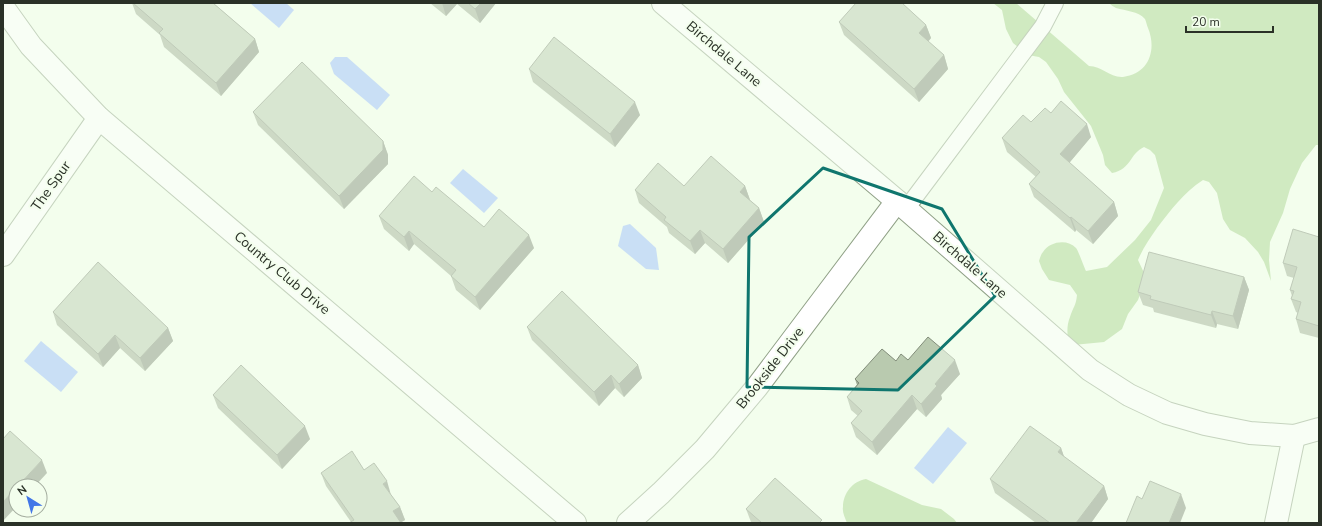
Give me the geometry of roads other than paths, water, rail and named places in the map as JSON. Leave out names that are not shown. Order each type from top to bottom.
[{"type":"street","name":"Birchdale Lane","points":[[663,3],[901,205],[1090,370],[1129,394],[1167,413],[1205,424],[1250,433],[1294,436],[1319,430]]},
{"type":"street","name":"Country Club Drive","points":[[3,7],[31,46],[100,118],[576,523]]},
{"type":"street","name":"The Spur","points":[[3,255],[100,118]]},
{"type":"street","name":"Brookside Drive","points":[[628,523],[661,493],[705,449],[748,398],[901,205]]},
{"type":"street","points":[[1276,523],[1294,436]]},
{"type":"lane","points":[[901,205],[1043,26],[1055,3]]},
{"type":"water","points":[[250,3],[286,3],[294,10],[279,28]]},
{"type":"water","points":[[335,57],[347,57],[390,95],[377,110],[334,74],[330,63]]},
{"type":"water","points":[[463,169],[498,198],[484,213],[450,183]]},
{"type":"water","points":[[630,224],[656,248],[659,270],[646,269],[618,246],[623,226]]},
{"type":"water","points":[[41,341],[78,372],[61,392],[24,361]]},
{"type":"water","points":[[948,427],[967,443],[933,484],[914,468]]}]
